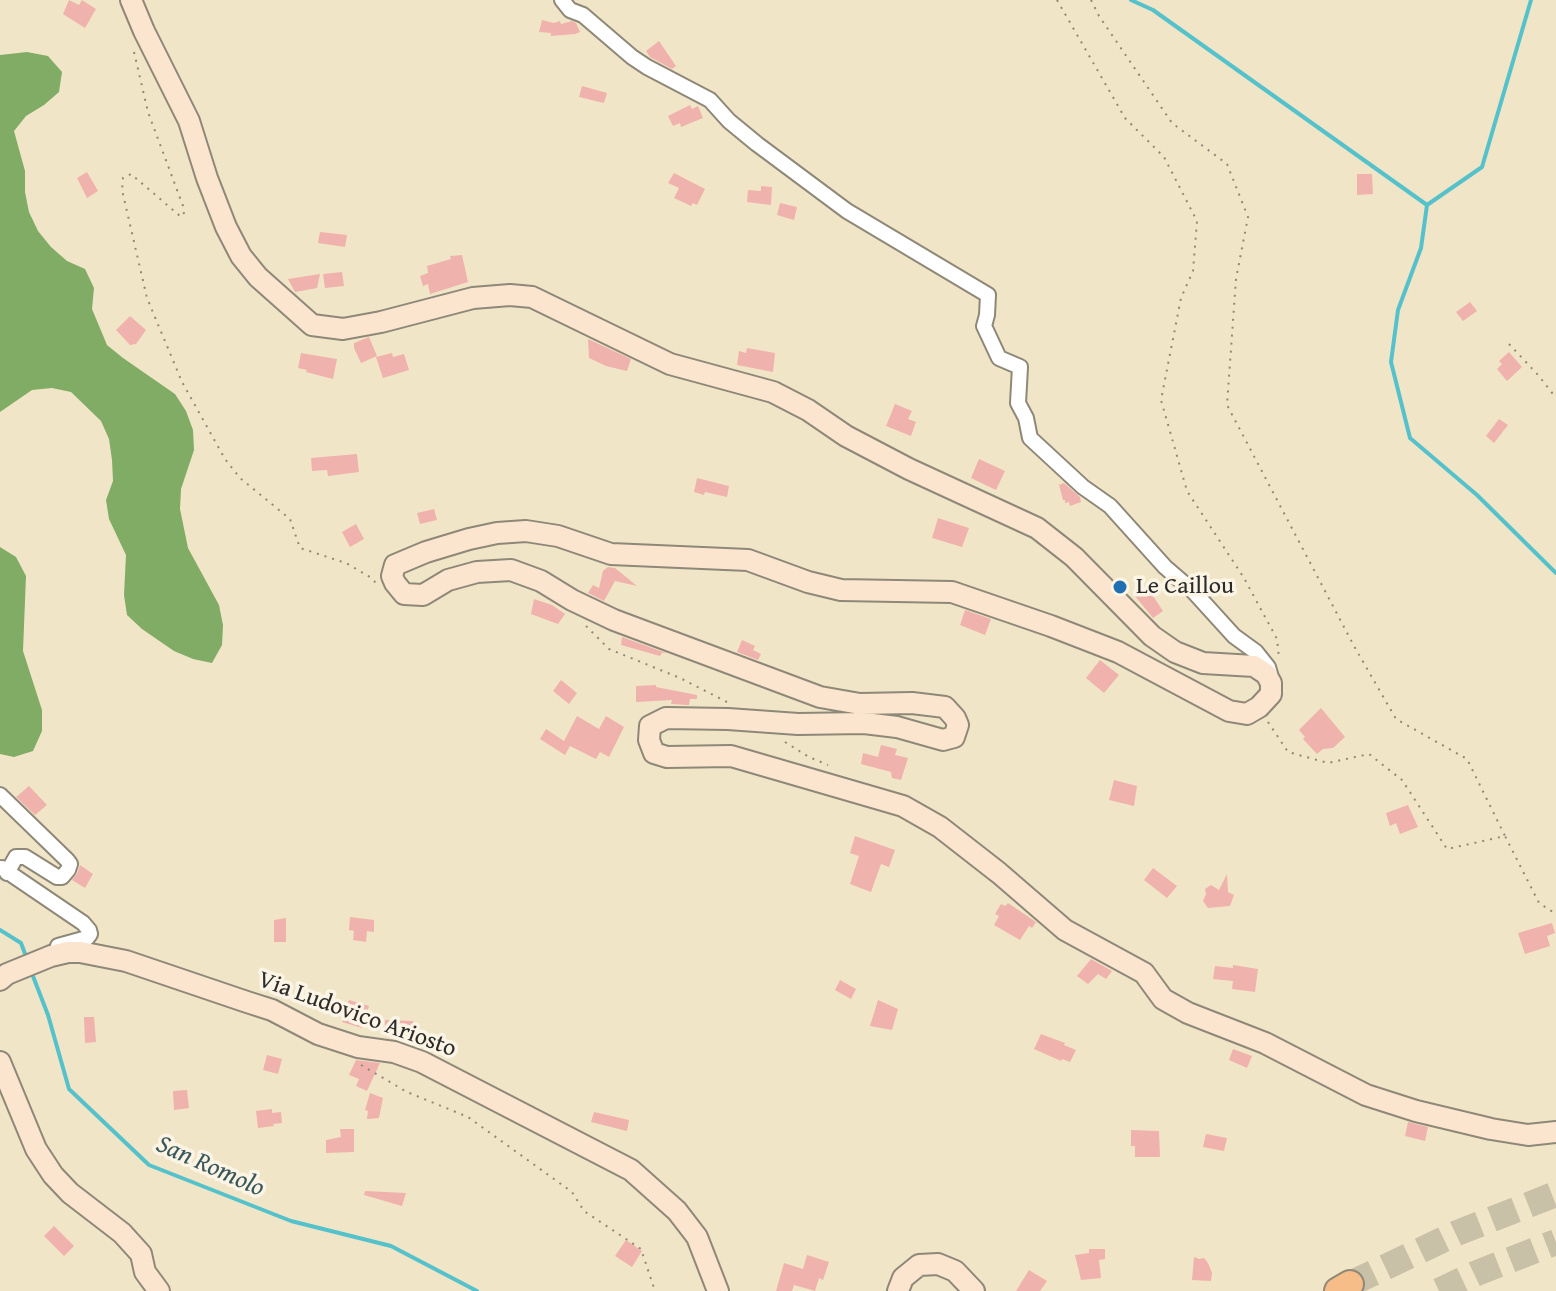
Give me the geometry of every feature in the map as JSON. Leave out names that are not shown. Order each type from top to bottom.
[{"type":"street","points":[[131,0],[189,121],[207,178],[241,256],[258,277],[312,325],[343,329],[473,298],[532,297],[670,364],[773,392],[909,469],[1037,528],[1074,557],[1152,636],[1175,652],[1203,663],[1254,666],[1266,674],[1276,674]]},
{"type":"street","points":[[562,0],[570,10],[583,15],[632,57],[710,100],[757,144],[847,211],[988,295],[984,326],[999,358],[1020,367],[1018,403],[1026,418],[1030,438],[1083,487],[1110,506],[1165,567],[1276,674]]},
{"type":"street","points":[[1276,674],[1271,694],[1259,707],[1247,714],[1229,711],[1118,652],[952,592],[841,590],[808,582],[748,560],[611,554],[558,536],[526,531],[497,533],[426,552],[395,565],[392,576],[404,594],[423,595],[448,580],[477,572],[511,570],[541,581],[614,620],[820,697],[860,704],[912,703],[945,707],[958,725],[954,737],[943,740],[897,727],[864,723],[798,724],[666,718],[650,726],[649,740],[654,753],[667,757],[731,756],[903,806],[940,827],[1065,930],[1144,973],[1163,999],[1188,1013],[1265,1043],[1366,1095],[1416,1111],[1503,1131],[1528,1135],[1556,1132]]},
{"type":"street","points":[[0,795],[70,864],[62,877],[25,857],[16,857],[4,870],[89,930],[87,938],[60,945],[51,956]]},
{"type":"street","name":"Via Ludovico Ariosto","points":[[4,977],[51,956],[68,952],[126,961],[272,1010],[318,1034],[422,1062],[631,1170],[677,1211],[697,1237],[718,1291]]},
{"type":"street","points":[[0,1062],[36,1149],[53,1175],[70,1193],[132,1243],[141,1254],[145,1272],[159,1291]]},
{"type":"street","points":[[898,1291],[903,1278],[919,1265],[938,1264],[955,1271],[974,1291]]},
{"type":"path","points":[[1057,0],[1125,118],[1164,157],[1197,221],[1193,271],[1181,298],[1161,400],[1187,491],[1244,578],[1277,639],[1276,674]]},
{"type":"path","points":[[1091,0],[1172,123],[1227,164],[1248,217],[1236,279],[1227,405],[1396,719],[1467,759],[1539,903],[1556,914]]},
{"type":"path","points":[[132,44],[148,112],[184,215],[180,216],[131,174],[123,178],[122,190],[147,298],[182,382],[225,459],[240,478],[290,519],[300,548],[346,563],[370,577],[379,587],[395,583]]},
{"type":"path","points":[[1509,344],[1556,398]]},
{"type":"path","points":[[1552,393],[1556,390]]},
{"type":"path","points":[[580,620],[609,649],[680,678],[740,709],[733,719]]},
{"type":"path","points":[[1259,707],[1288,752],[1328,763],[1369,754],[1402,780],[1447,849],[1505,836]]},
{"type":"path","points":[[353,1062],[407,1092],[468,1117],[572,1192],[584,1211],[641,1249],[655,1291]]},
{"type":"green space","points":[[27,52],[48,56],[62,72],[59,92],[26,116],[14,131],[25,171],[29,212],[38,231],[51,247],[67,261],[85,269],[94,288],[92,309],[107,345],[175,394],[193,430],[194,450],[181,489],[180,509],[188,548],[219,605],[223,625],[222,645],[212,663],[174,651],[127,615],[124,595],[126,555],[109,519],[106,500],[113,481],[112,460],[109,439],[101,421],[71,392],[52,388],[32,390],[0,412],[0,55]]},
{"type":"green space","points":[[0,547],[16,557],[26,576],[23,651],[42,710],[42,731],[33,751],[14,757],[0,754]]},
{"type":"building","points":[[69,0],[79,5],[82,0],[96,9],[85,28],[63,14]]},
{"type":"building","points":[[542,20],[560,21],[561,24],[572,21],[580,32],[551,36],[551,33],[539,32]]},
{"type":"building","points":[[659,41],[676,66],[672,69],[650,57],[646,51]]},
{"type":"building","points":[[582,86],[607,93],[604,103],[579,97]]},
{"type":"building","points":[[690,105],[692,109],[698,106],[703,118],[681,127],[680,123],[673,126],[668,116]]},
{"type":"building","points":[[87,172],[98,191],[87,198],[77,178]]},
{"type":"building","points":[[674,173],[705,189],[697,205],[693,203],[691,206],[674,198],[679,188],[668,183]]},
{"type":"building","points":[[1357,174],[1372,174],[1373,194],[1357,195]]},
{"type":"building","points":[[761,186],[772,187],[771,205],[747,202],[748,190],[761,191]]},
{"type":"building","points":[[780,203],[797,207],[794,220],[777,215]]},
{"type":"building","points":[[320,232],[347,235],[345,247],[318,243]]},
{"type":"building","points":[[462,255],[468,282],[430,294],[428,284],[423,286],[420,276],[428,273],[427,266],[451,259],[450,256]]},
{"type":"building","points":[[342,272],[344,286],[325,288],[323,274]]},
{"type":"building","points":[[320,274],[317,288],[295,292],[288,279]]},
{"type":"building","points":[[1470,302],[1477,311],[1463,321],[1456,312]]},
{"type":"building","points":[[130,316],[146,330],[136,344],[130,345],[116,330]]},
{"type":"building","points":[[369,337],[377,356],[361,363],[354,343]]},
{"type":"building","points":[[588,339],[631,359],[627,371],[589,358]]},
{"type":"building","points":[[747,348],[775,353],[773,372],[737,365],[739,351],[746,353]]},
{"type":"building","points":[[1509,352],[1522,367],[1507,381],[1497,369],[1502,364],[1499,361]]},
{"type":"building","points":[[301,353],[337,359],[333,379],[298,368]]},
{"type":"building","points":[[392,353],[393,357],[404,354],[409,370],[383,378],[376,357]]},
{"type":"building","points":[[895,404],[912,411],[908,419],[916,422],[911,436],[886,426]]},
{"type":"building","points":[[1499,419],[1508,425],[1494,443],[1486,436]]},
{"type":"building","points":[[357,454],[359,472],[328,476],[327,470],[312,471],[311,458]]},
{"type":"building","points":[[979,459],[1005,471],[996,490],[971,478]]},
{"type":"building","points":[[697,478],[729,486],[727,497],[694,492]]},
{"type":"building","points":[[1064,483],[1080,497],[1081,502],[1070,506],[1069,502],[1065,503],[1059,485]]},
{"type":"building","points":[[434,509],[437,520],[420,524],[417,513]]},
{"type":"building","points":[[938,518],[969,528],[962,547],[932,538]]},
{"type":"building","points":[[356,524],[364,539],[350,547],[342,532]]},
{"type":"building","points":[[608,567],[615,568],[637,586],[615,581],[604,601],[588,593],[593,585],[599,588],[603,571]]},
{"type":"building","points":[[1147,587],[1163,611],[1153,618],[1134,595]]},
{"type":"building","points":[[534,599],[552,605],[565,614],[558,624],[531,614]]},
{"type":"building","points":[[965,610],[991,619],[985,635],[960,625]]},
{"type":"building","points":[[622,637],[666,653],[660,656],[621,645]]},
{"type":"building","points":[[742,640],[755,646],[753,650],[761,654],[758,660],[737,652]]},
{"type":"building","points":[[1100,660],[1119,675],[1104,693],[1086,678]]},
{"type":"building","points":[[561,680],[577,693],[569,704],[553,691]]},
{"type":"building","points":[[656,685],[697,695],[697,699],[690,699],[689,705],[671,704],[672,700],[636,702],[636,686]]},
{"type":"building","points":[[1321,708],[1345,737],[1333,748],[1323,749],[1317,754],[1299,730]]},
{"type":"building","points":[[577,716],[599,729],[606,716],[624,727],[609,757],[600,752],[596,759],[570,746],[565,755],[540,739],[546,729],[564,741]]},
{"type":"building","points":[[881,745],[897,749],[895,755],[908,758],[901,780],[892,778],[891,772],[861,764],[863,753],[878,757]]},
{"type":"building","points":[[1114,780],[1137,786],[1134,806],[1109,800]]},
{"type":"building","points":[[29,786],[47,805],[35,815],[16,797]]},
{"type":"building","points":[[1408,805],[1418,827],[1400,834],[1396,823],[1390,826],[1386,813]]},
{"type":"building","points":[[855,836],[895,850],[889,867],[881,864],[871,892],[850,884],[859,856],[850,853]]},
{"type":"building","points":[[80,865],[93,874],[85,888],[72,880]]},
{"type":"building","points":[[1153,868],[1177,886],[1167,898],[1144,880]]},
{"type":"building","points":[[1227,874],[1228,892],[1234,895],[1230,906],[1208,908],[1203,901],[1205,889],[1211,885],[1219,890]]},
{"type":"building","points":[[1008,903],[1036,922],[1032,928],[1029,926],[1020,940],[994,925],[999,916],[995,914],[1001,904],[1005,906]]},
{"type":"building","points":[[350,917],[374,920],[374,932],[367,931],[366,942],[353,940],[354,931],[349,930]]},
{"type":"building","points":[[286,918],[286,942],[274,942],[274,920]]},
{"type":"building","points":[[1552,923],[1555,933],[1547,936],[1550,946],[1525,954],[1518,933]]},
{"type":"building","points":[[1091,959],[1112,971],[1106,979],[1098,974],[1088,984],[1077,976]]},
{"type":"building","points":[[1233,965],[1258,969],[1255,992],[1232,989],[1233,981],[1213,979],[1215,966],[1233,968]]},
{"type":"building","points":[[840,980],[856,989],[851,999],[835,990]]},
{"type":"building","points":[[349,1000],[369,1006],[362,1028],[342,1022]]},
{"type":"building","points":[[878,1000],[898,1009],[892,1030],[870,1026]]},
{"type":"building","points":[[84,1017],[94,1017],[96,1042],[85,1043]]},
{"type":"building","points":[[385,1020],[413,1021],[418,1036],[385,1036]]},
{"type":"building","points":[[1041,1034],[1076,1050],[1070,1062],[1034,1049]]},
{"type":"building","points":[[1233,1049],[1252,1056],[1247,1068],[1229,1060]]},
{"type":"building","points":[[267,1055],[282,1059],[278,1074],[263,1070]]},
{"type":"building","points":[[356,1060],[380,1063],[367,1091],[356,1086],[359,1079],[349,1075]]},
{"type":"building","points":[[187,1090],[189,1108],[174,1110],[173,1091]]},
{"type":"building","points":[[370,1093],[383,1098],[379,1118],[367,1119],[368,1111],[365,1110]]},
{"type":"building","points":[[272,1109],[272,1113],[281,1112],[282,1123],[258,1128],[256,1111]]},
{"type":"building","points":[[594,1112],[629,1120],[627,1131],[591,1122]]},
{"type":"building","points":[[1408,1122],[1428,1127],[1425,1141],[1405,1136]]},
{"type":"building","points":[[340,1129],[354,1129],[354,1152],[326,1153],[326,1140],[341,1137]]},
{"type":"building","points":[[1131,1130],[1159,1131],[1160,1157],[1135,1157]]},
{"type":"building","points":[[1206,1134],[1227,1138],[1224,1151],[1203,1147]]},
{"type":"building","points":[[365,1191],[406,1193],[402,1206],[364,1195]]},
{"type":"building","points":[[54,1226],[74,1246],[64,1256],[44,1236]]},
{"type":"building","points":[[626,1240],[642,1251],[632,1267],[615,1256]]},
{"type":"building","points":[[1089,1249],[1105,1249],[1105,1259],[1099,1260],[1101,1278],[1081,1280],[1075,1255],[1089,1253]]},
{"type":"building","points":[[807,1255],[829,1262],[823,1280],[819,1278],[815,1291],[794,1285],[792,1291],[776,1291],[784,1263],[803,1269]]},
{"type":"building","points":[[1194,1257],[1204,1258],[1208,1263],[1211,1281],[1192,1280]]},
{"type":"building","points":[[1029,1270],[1047,1281],[1040,1291],[1016,1291]]},
{"type":"waterway","points":[[1131,0],[1153,10],[1427,205]]},
{"type":"waterway","points":[[1427,205],[1482,167],[1531,0]]},
{"type":"waterway","points":[[1427,205],[1421,248],[1398,310],[1391,362],[1410,438],[1477,495],[1556,573]]},
{"type":"waterway","name":"San Romolo","points":[[0,930],[21,943],[27,959]]},
{"type":"waterway","name":"San Romolo","points":[[31,971],[48,1015],[69,1089],[149,1165],[291,1221],[391,1246],[477,1291]]},
{"type":"tunnel","points":[[1350,1284],[1457,1233],[1556,1194]]},
{"type":"tunnel","points":[[1439,1291],[1556,1242]]},
{"type":"place","name":"Le Caillou","points":[[1120,587]]}]
